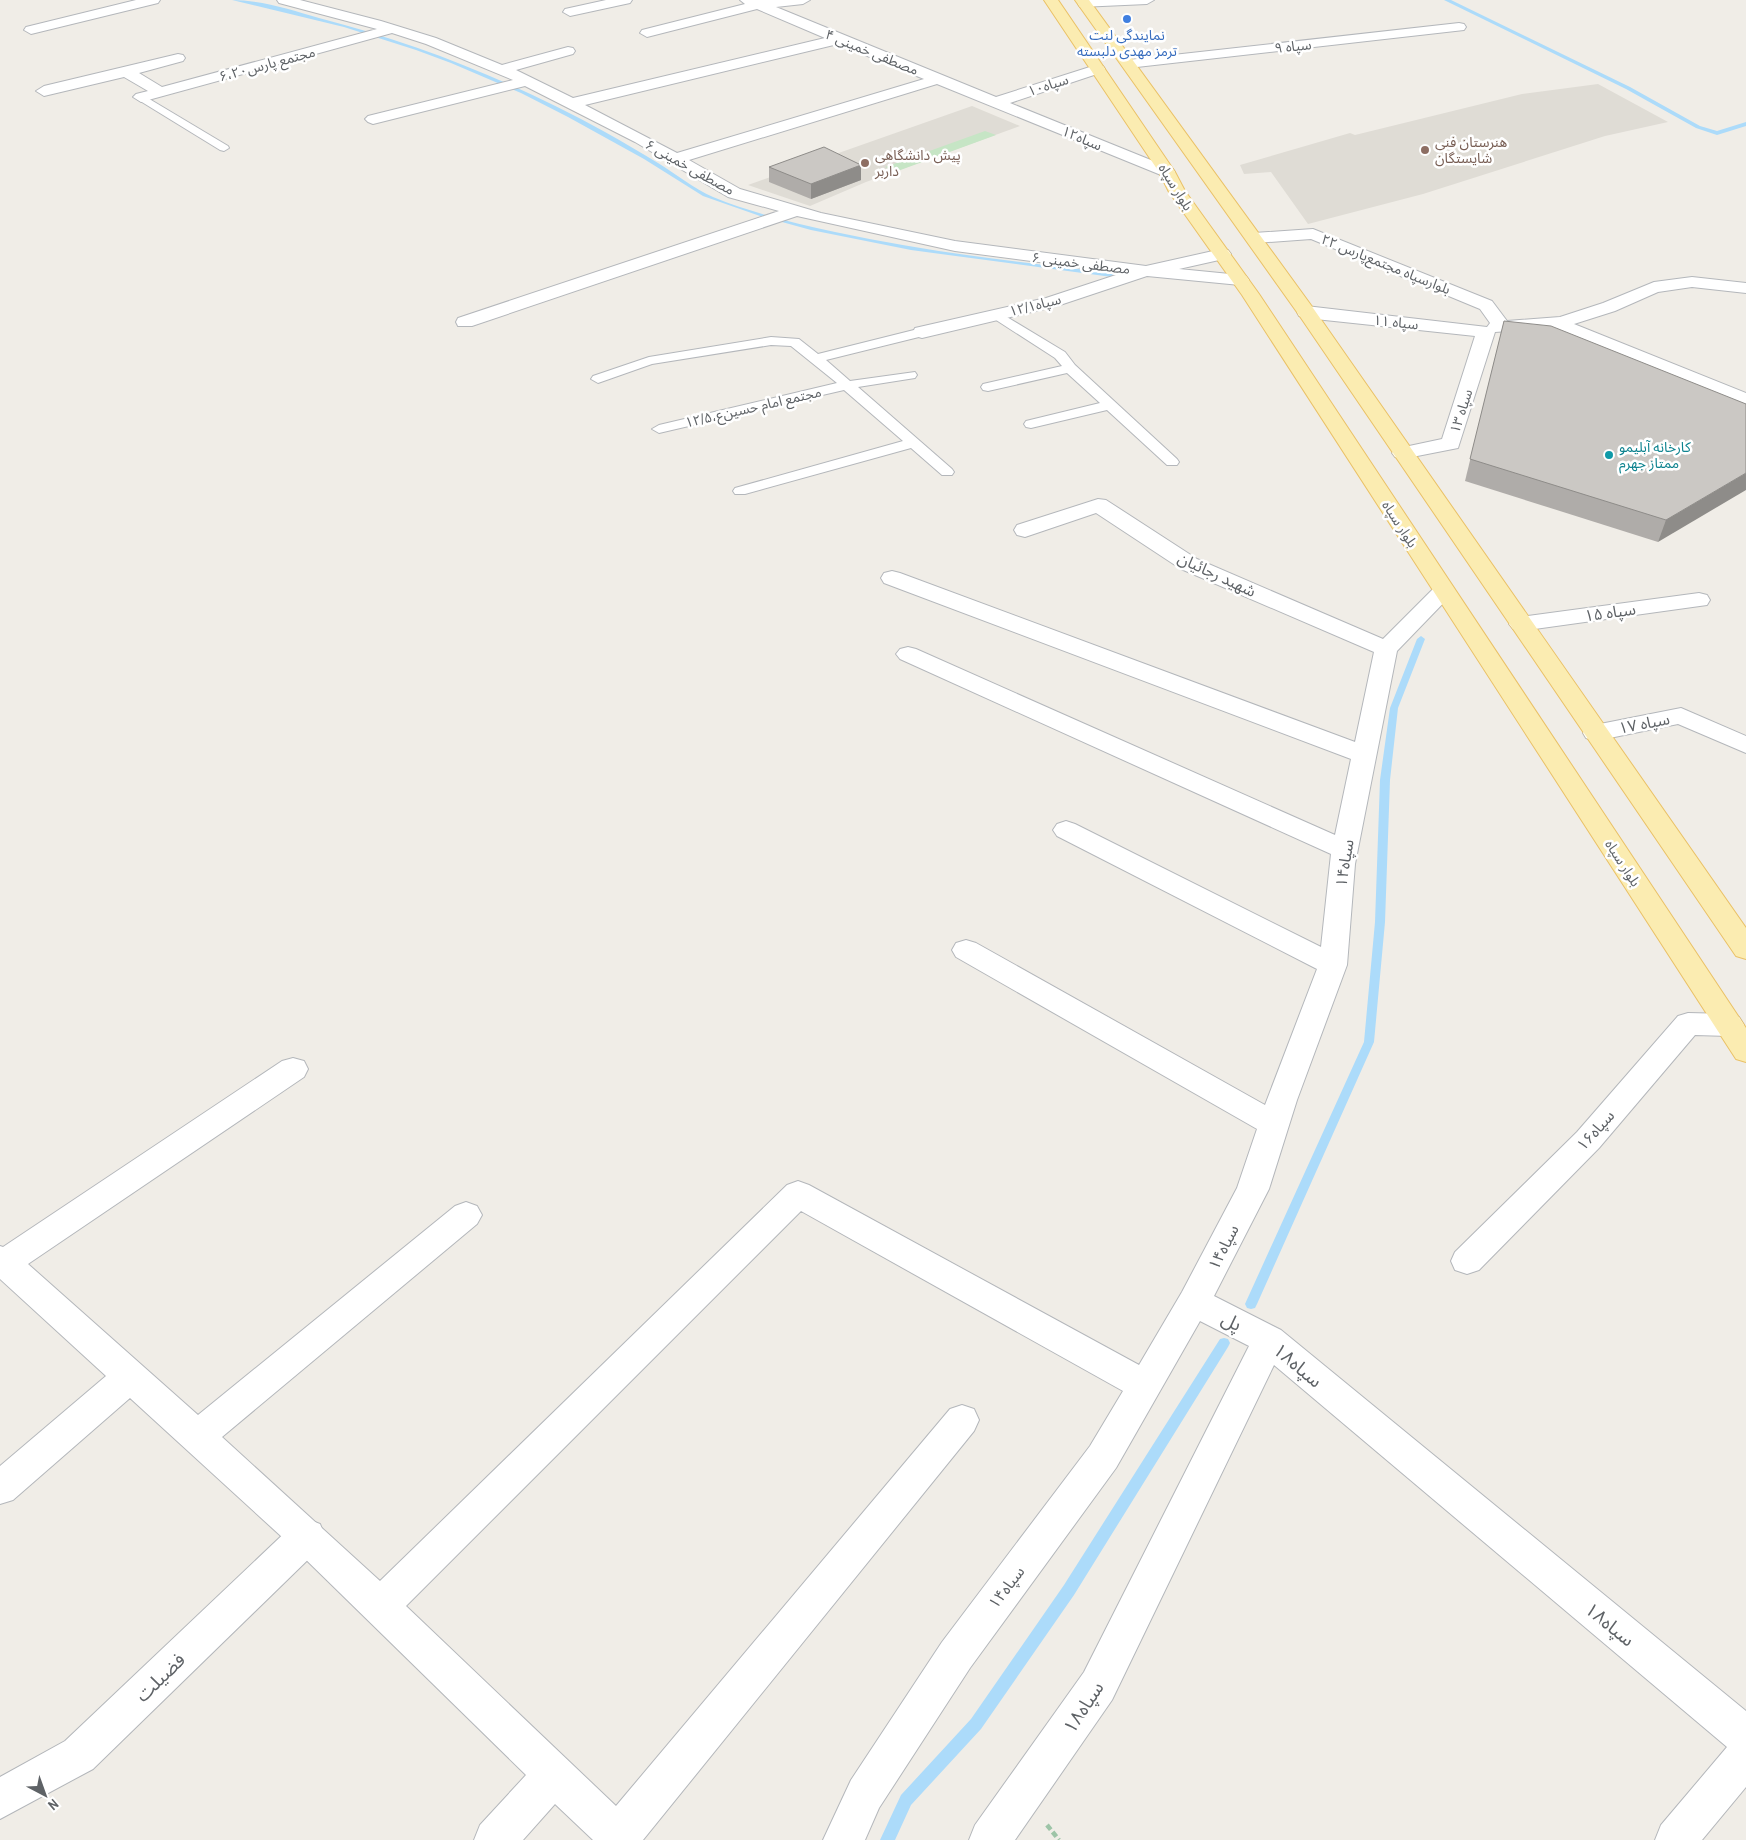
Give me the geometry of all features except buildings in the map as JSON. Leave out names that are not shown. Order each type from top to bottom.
[{"type":"main road","name":"بلوار سپاه","points":[[1051,0],[1167,172],[1177,192],[1240,280],[1746,1051]]},
{"type":"main road","name":"بلوار سپاه","points":[[1084,2],[1306,312],[1746,949]]},
{"type":"main road","points":[[1167,172],[1206,172]]},
{"type":"street","points":[[31,30],[153,0]]},
{"type":"street","name":"مصطفی خمینی ۶","points":[[284,0],[431,41],[527,81],[675,159],[734,193],[796,211],[955,246],[1146,271]]},
{"type":"street","points":[[570,12],[625,0]]},
{"type":"street","points":[[647,33],[752,2],[804,0]]},
{"type":"street","points":[[1084,2],[1147,0]]},
{"type":"street","name":"مصطفی خمینی ۴","points":[[752,2],[839,40],[997,102]]},
{"type":"street","points":[[328,11],[351,4]]},
{"type":"street","name":"سپاه ۹","points":[[1128,64],[1459,27]]},
{"type":"street","name":"۶،مجتمع پارس۲۰","points":[[142,98],[392,29]]},
{"type":"street","points":[[570,104],[839,40]]},
{"type":"street","points":[[501,70],[568,51]]},
{"type":"street","points":[[44,91],[178,58]]},
{"type":"street","name":"سپاه۱۰","points":[[997,102],[1098,69]]},
{"type":"street","points":[[126,72],[161,92]]},
{"type":"street","points":[[675,159],[938,79]]},
{"type":"street","points":[[373,119],[527,81]]},
{"type":"street","name":"سپاه۱۲","points":[[997,102],[1167,172]]},
{"type":"street","points":[[465,322],[796,211]]},
{"type":"street","name":"بلوارسپاه مجتمع‌پارس ۲۲","points":[[1254,238],[1312,234],[1486,305],[1493,328]]},
{"type":"street","name":"سپاه۱۲/۱","points":[[922,332],[1051,302],[1146,271],[1222,254]]},
{"type":"street","name":"سپاه۱۲/۱","points":[[1146,271],[1240,280]]},
{"type":"street","points":[[1554,323],[1609,308],[1654,287],[1692,282],[1746,288]]},
{"type":"street","name":"سپاه ۱۱","points":[[1306,312],[1493,328],[1554,323]]},
{"type":"street","points":[[1554,323],[1746,400]]},
{"type":"street","name":"سپاه ۱۳","points":[[1402,453],[1451,444],[1493,328]]},
{"type":"street","name":"شهید رجائیان","points":[[1025,530],[1098,505],[1189,564],[1386,649]]},
{"type":"street","points":[[892,578],[1364,755]]},
{"type":"street","points":[[1386,649],[1444,590]]},
{"type":"street","name":"سپاه ۱۵","points":[[1521,624],[1699,600]]},
{"type":"street","name":"سپاه۱۴","points":[[844,1840],[864,1794],[956,1654],[1103,1456],[1194,1302],[1253,1188],[1274,1124],[1333,965],[1345,850],[1386,649]]},
{"type":"street","points":[[908,654],[1345,850]]},
{"type":"street","name":"سپاه ۱۷","points":[[1595,732],[1682,716],[1746,745]]},
{"type":"street","points":[[1066,830],[1333,965]]},
{"type":"street","points":[[966,950],[1274,1124]]},
{"type":"street","name":"سپاه۱۶","points":[[1467,1261],[1588,1140],[1688,1024],[1730,1026]]},
{"type":"street","points":[[293,1069],[2,1261],[307,1536],[620,1838],[962,1420]]},
{"type":"street","points":[[380,1606],[798,1194],[1145,1386]]},
{"type":"street","points":[[197,1437],[466,1215]]},
{"type":"street","name":"پل","points":[[1194,1302],[1269,1340]]},
{"type":"street","name":"سپاه۱۸","points":[[990,1840],[1098,1686],[1269,1340],[1746,1737]]},
{"type":"street","points":[[0,1488],[130,1377]]},
{"type":"street","name":"فضیلت","points":[[0,1799],[80,1755],[307,1536]]},
{"type":"street","points":[[1676,1840],[1746,1755]]},
{"type":"street","points":[[494,1840],[555,1774]]},
{"type":"lane","points":[[142,98],[224,148]]},
{"type":"lane","points":[[997,315],[1060,355],[1070,368],[1172,462]]},
{"type":"lane","points":[[816,358],[922,332]]},
{"type":"lane","name":"۱۲/۵،مجتمع امام حسین‌ع","points":[[598,379],[649,361],[771,341],[794,342],[816,358],[947,472]]},
{"type":"lane","points":[[988,387],[1070,368]]},
{"type":"lane","name":"۱۲/۵،مجتمع امام حسین‌ع","points":[[659,429],[847,385],[910,375]]},
{"type":"lane","points":[[1031,424],[1110,405]]},
{"type":"lane","points":[[740,490],[913,444]]},
{"type":"shaded area","name":"هنرستان فنی شایستگان","points":[[1598,84],[1668,122],[1605,136],[1423,194],[1308,224],[1271,172],[1244,174],[1240,165],[1350,133],[1355,135],[1522,94]]},
{"type":"shaded area","name":"پیش دانشگاهی داربر","points":[[972,106],[1020,126],[866,182],[810,206],[748,185]]},
{"type":"green space","points":[[985,131],[996,135],[895,172],[885,167]]},
{"type":"waterway","points":[[235,0],[346,26],[453,61],[523,92],[601,132],[705,195],[762,215],[811,228],[911,248],[1112,275]]},
{"type":"waterway","points":[[1447,0],[1628,88],[1698,127],[1717,133],[1746,124]]},
{"type":"waterway","points":[[1251,1304],[1369,1042],[1380,922],[1385,780],[1394,708],[1421,639]]},
{"type":"waterway","points":[[887,1840],[906,1800],[976,1724],[1069,1590],[1224,1343]]},
{"type":"place","name":"نمایندگی لنت ترمز مهدی دلبسته","points":[[1127,19]]},
{"type":"place","name":"هنرستان فنی شایستگان","points":[[1425,150]]},
{"type":"place","name":"پیش دانشگاهی داربر","points":[[865,163]]},
{"type":"place","name":"کارخانه آبلیمو ممتاز جهرم","points":[[1609,455]]}]
